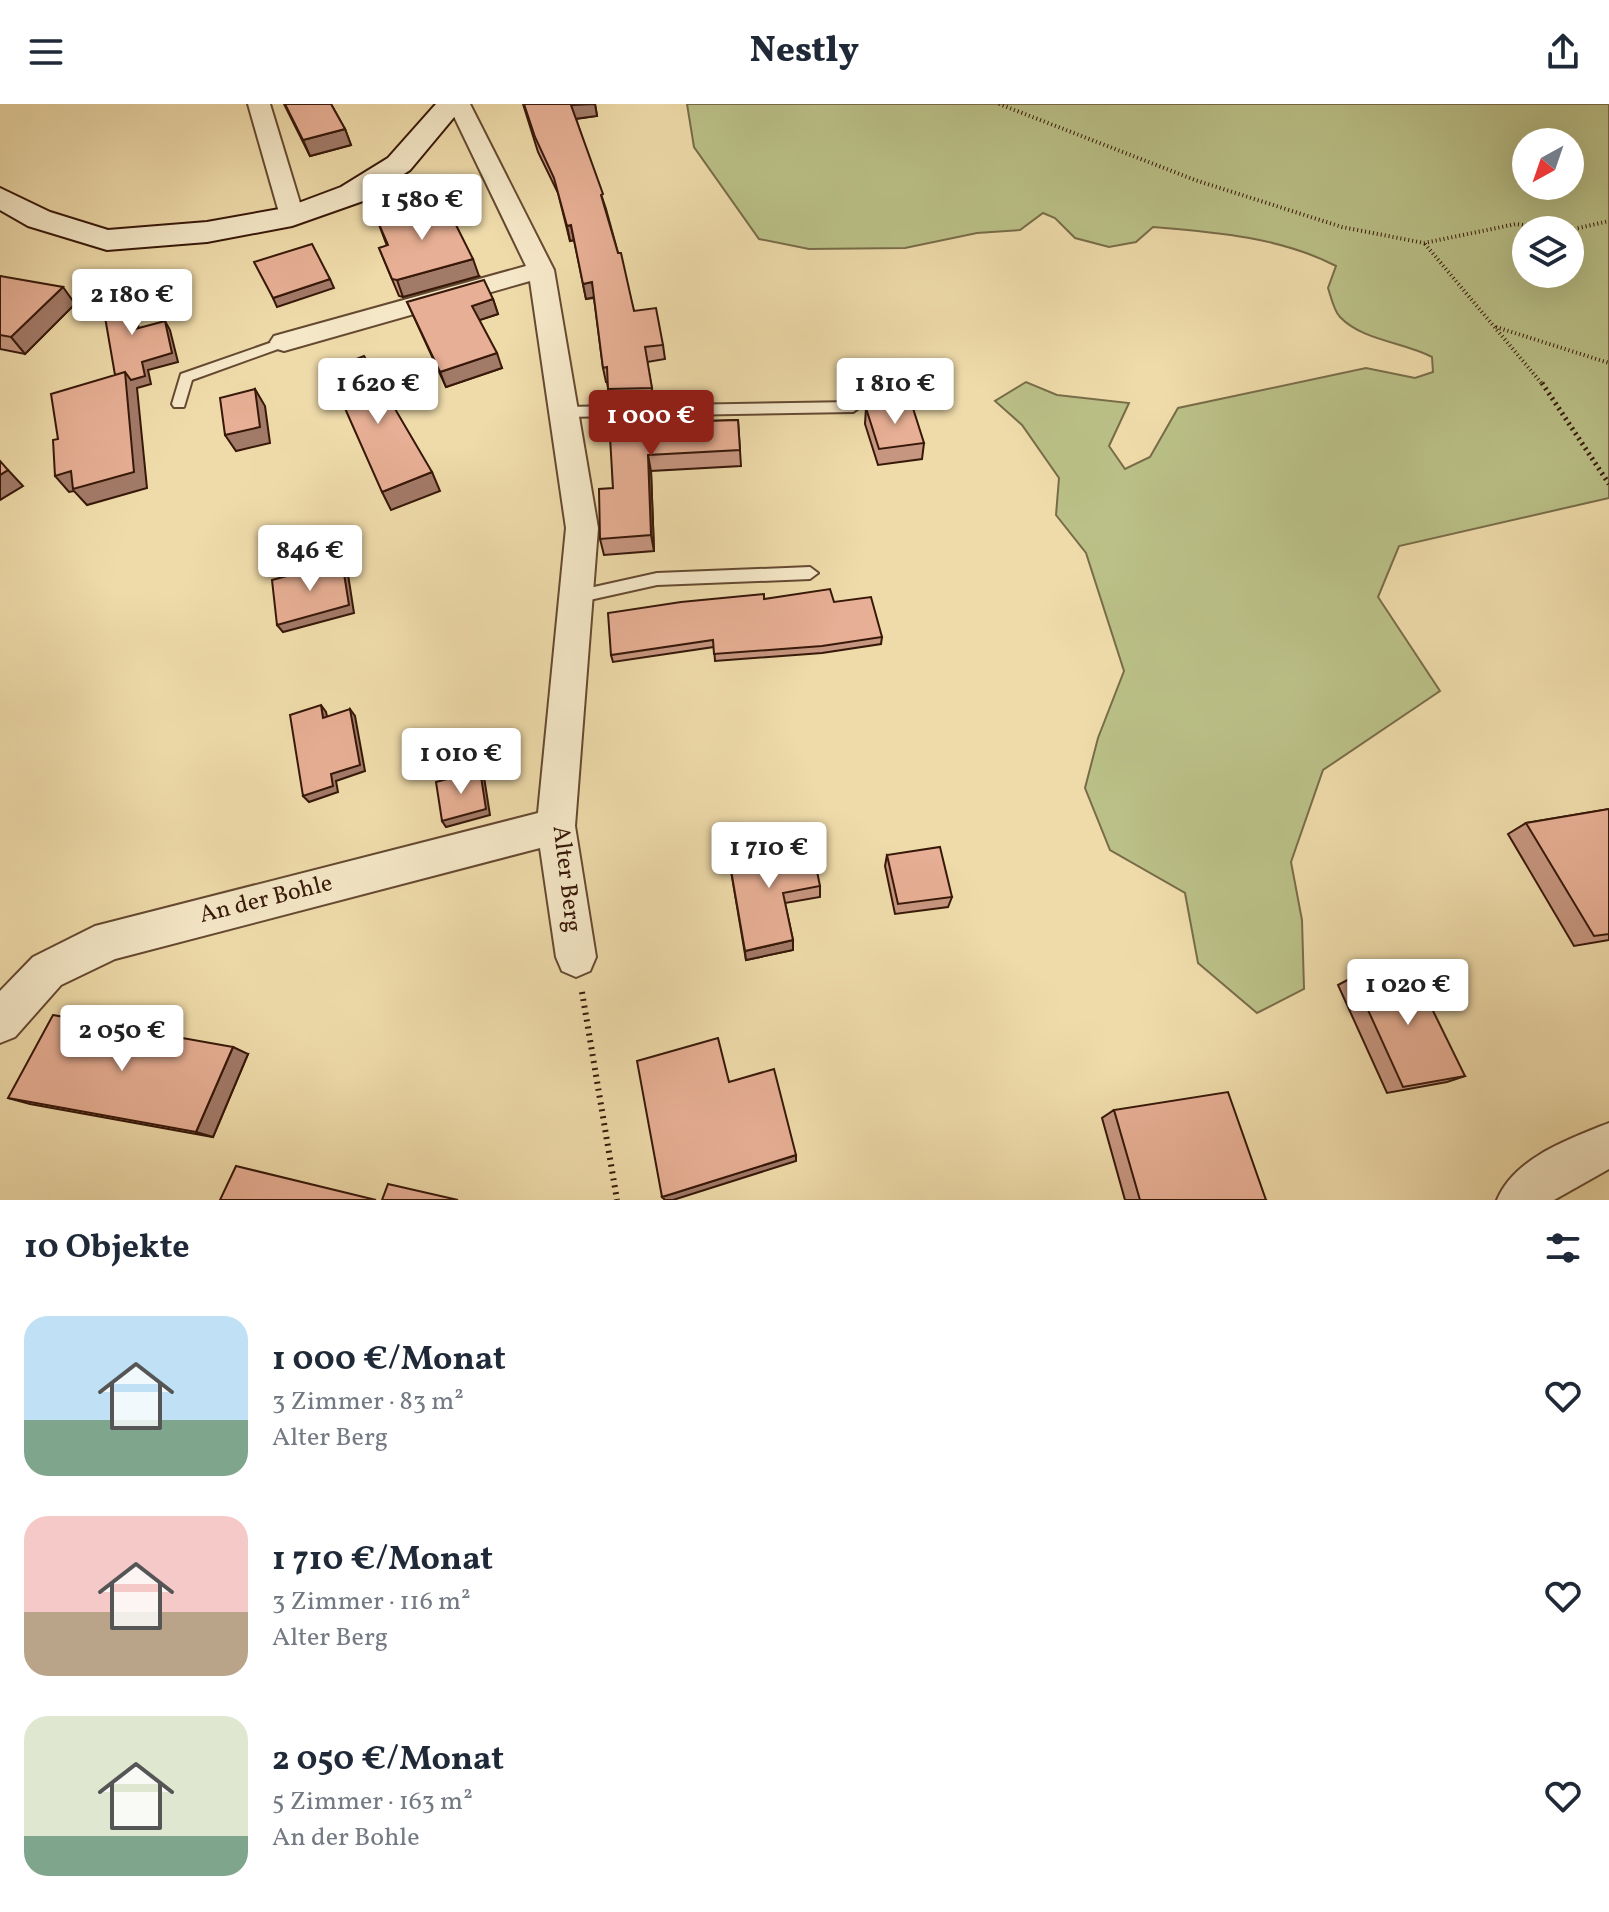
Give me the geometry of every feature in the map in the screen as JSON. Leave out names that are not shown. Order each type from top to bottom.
[{"type":"street","points":[[259,104],[292,216]]},
{"type":"street","points":[[0,197],[39,219],[107,240],[207,232],[292,216],[352,194],[399,164],[451,104]]},
{"type":"street","name":"Alter Berg","points":[[459,104],[541,270],[582,528],[556,826],[576,957]]},
{"type":"street","points":[[284,342],[541,270]]},
{"type":"street","name":"An der Bohle","points":[[0,1022],[47,971],[109,940],[556,826]]},
{"type":"street","points":[[1520,1200],[1544,1178],[1609,1145]]},
{"type":"lane","points":[[179,404],[186,377],[284,342]]},
{"type":"lane","points":[[564,412],[853,407]]},
{"type":"lane","points":[[576,597],[657,579],[810,573]]},
{"type":"path","points":[[999,104],[1195,180],[1342,227],[1424,243],[1512,225]]},
{"type":"path","points":[[1584,227],[1609,221]]},
{"type":"path","points":[[1424,243],[1554,398],[1609,484]]},
{"type":"path","points":[[1496,327],[1609,363]]},
{"type":"path","name":"Alter Berg","points":[[576,957],[617,1200]]},
{"type":"green space","points":[[687,104],[1609,104],[1609,498],[1399,546],[1378,597],[1440,691],[1323,770],[1291,862],[1302,920],[1304,989],[1257,1013],[1198,963],[1185,893],[1110,850],[1085,788],[1098,738],[1124,671],[1086,553],[1056,515],[1059,478],[1022,425],[995,401],[1026,382],[1057,395],[1129,403],[1109,446],[1125,469],[1150,457],[1178,408],[1366,368],[1415,378],[1433,372],[1432,357],[1349,325],[1334,308],[1328,288],[1336,266],[1270,242],[1153,227],[1136,242],[1109,247],[1075,238],[1055,218],[1043,213],[1020,230],[977,233],[905,248],[809,249],[759,239],[694,147]]},
{"type":"building","points":[[285,104],[331,104],[345,129],[303,140]]},
{"type":"building","points":[[524,104],[574,104],[571,105],[603,194],[618,253],[621,253],[634,311],[656,308],[663,345],[645,347],[652,388],[608,389],[592,282],[583,284],[571,225],[567,226],[554,178]]},
{"type":"building","points":[[445,203],[473,259],[392,279],[379,248],[388,245],[378,222]]},
{"type":"building","points":[[312,244],[330,279],[273,298],[254,262]]},
{"type":"building","points":[[0,276],[63,287],[11,337],[0,335]]},
{"type":"building","points":[[484,280],[493,299],[472,306],[497,353],[440,372],[407,302]]},
{"type":"building","points":[[126,289],[135,329],[165,321],[172,353],[142,362],[145,376],[131,380],[125,372],[115,375],[101,294]]},
{"type":"building","points":[[364,356],[432,472],[382,492],[328,370]]},
{"type":"building","points":[[125,372],[134,472],[73,489],[71,471],[55,476],[53,440],[58,439],[51,394]]},
{"type":"building","points":[[255,389],[260,427],[225,435],[220,398]]},
{"type":"building","points":[[654,402],[656,412],[706,409],[707,421],[738,420],[740,450],[648,455],[651,535],[600,539],[599,489],[613,488],[608,403]]},
{"type":"building","points":[[911,402],[924,443],[879,449],[866,408]]},
{"type":"building","points":[[0,461],[8,470],[0,475]]},
{"type":"building","points":[[342,561],[349,605],[277,625],[272,580]]},
{"type":"building","points":[[830,589],[834,602],[871,597],[882,637],[822,646],[714,654],[713,640],[611,655],[608,613],[681,602],[764,594],[764,599]]},
{"type":"building","points":[[321,705],[323,718],[350,709],[360,765],[331,774],[333,786],[303,796],[290,715]]},
{"type":"building","points":[[480,770],[486,809],[442,821],[436,782]]},
{"type":"building","points":[[1609,809],[1609,934],[1594,936],[1526,823]]},
{"type":"building","points":[[782,843],[784,853],[812,847],[820,886],[783,893],[793,940],[745,951],[728,853]]},
{"type":"building","points":[[940,847],[952,897],[898,904],[887,855]]},
{"type":"building","points":[[1411,966],[1465,1076],[1403,1087],[1353,977]]},
{"type":"building","points":[[53,1015],[233,1047],[196,1132],[8,1098]]},
{"type":"building","points":[[718,1038],[729,1082],[774,1069],[796,1155],[662,1197],[637,1061]]},
{"type":"building","points":[[1228,1092],[1266,1200],[1140,1200],[1114,1110]]},
{"type":"building","points":[[236,1166],[376,1200],[220,1200]]},
{"type":"building","points":[[388,1184],[458,1200],[382,1200]]}]
